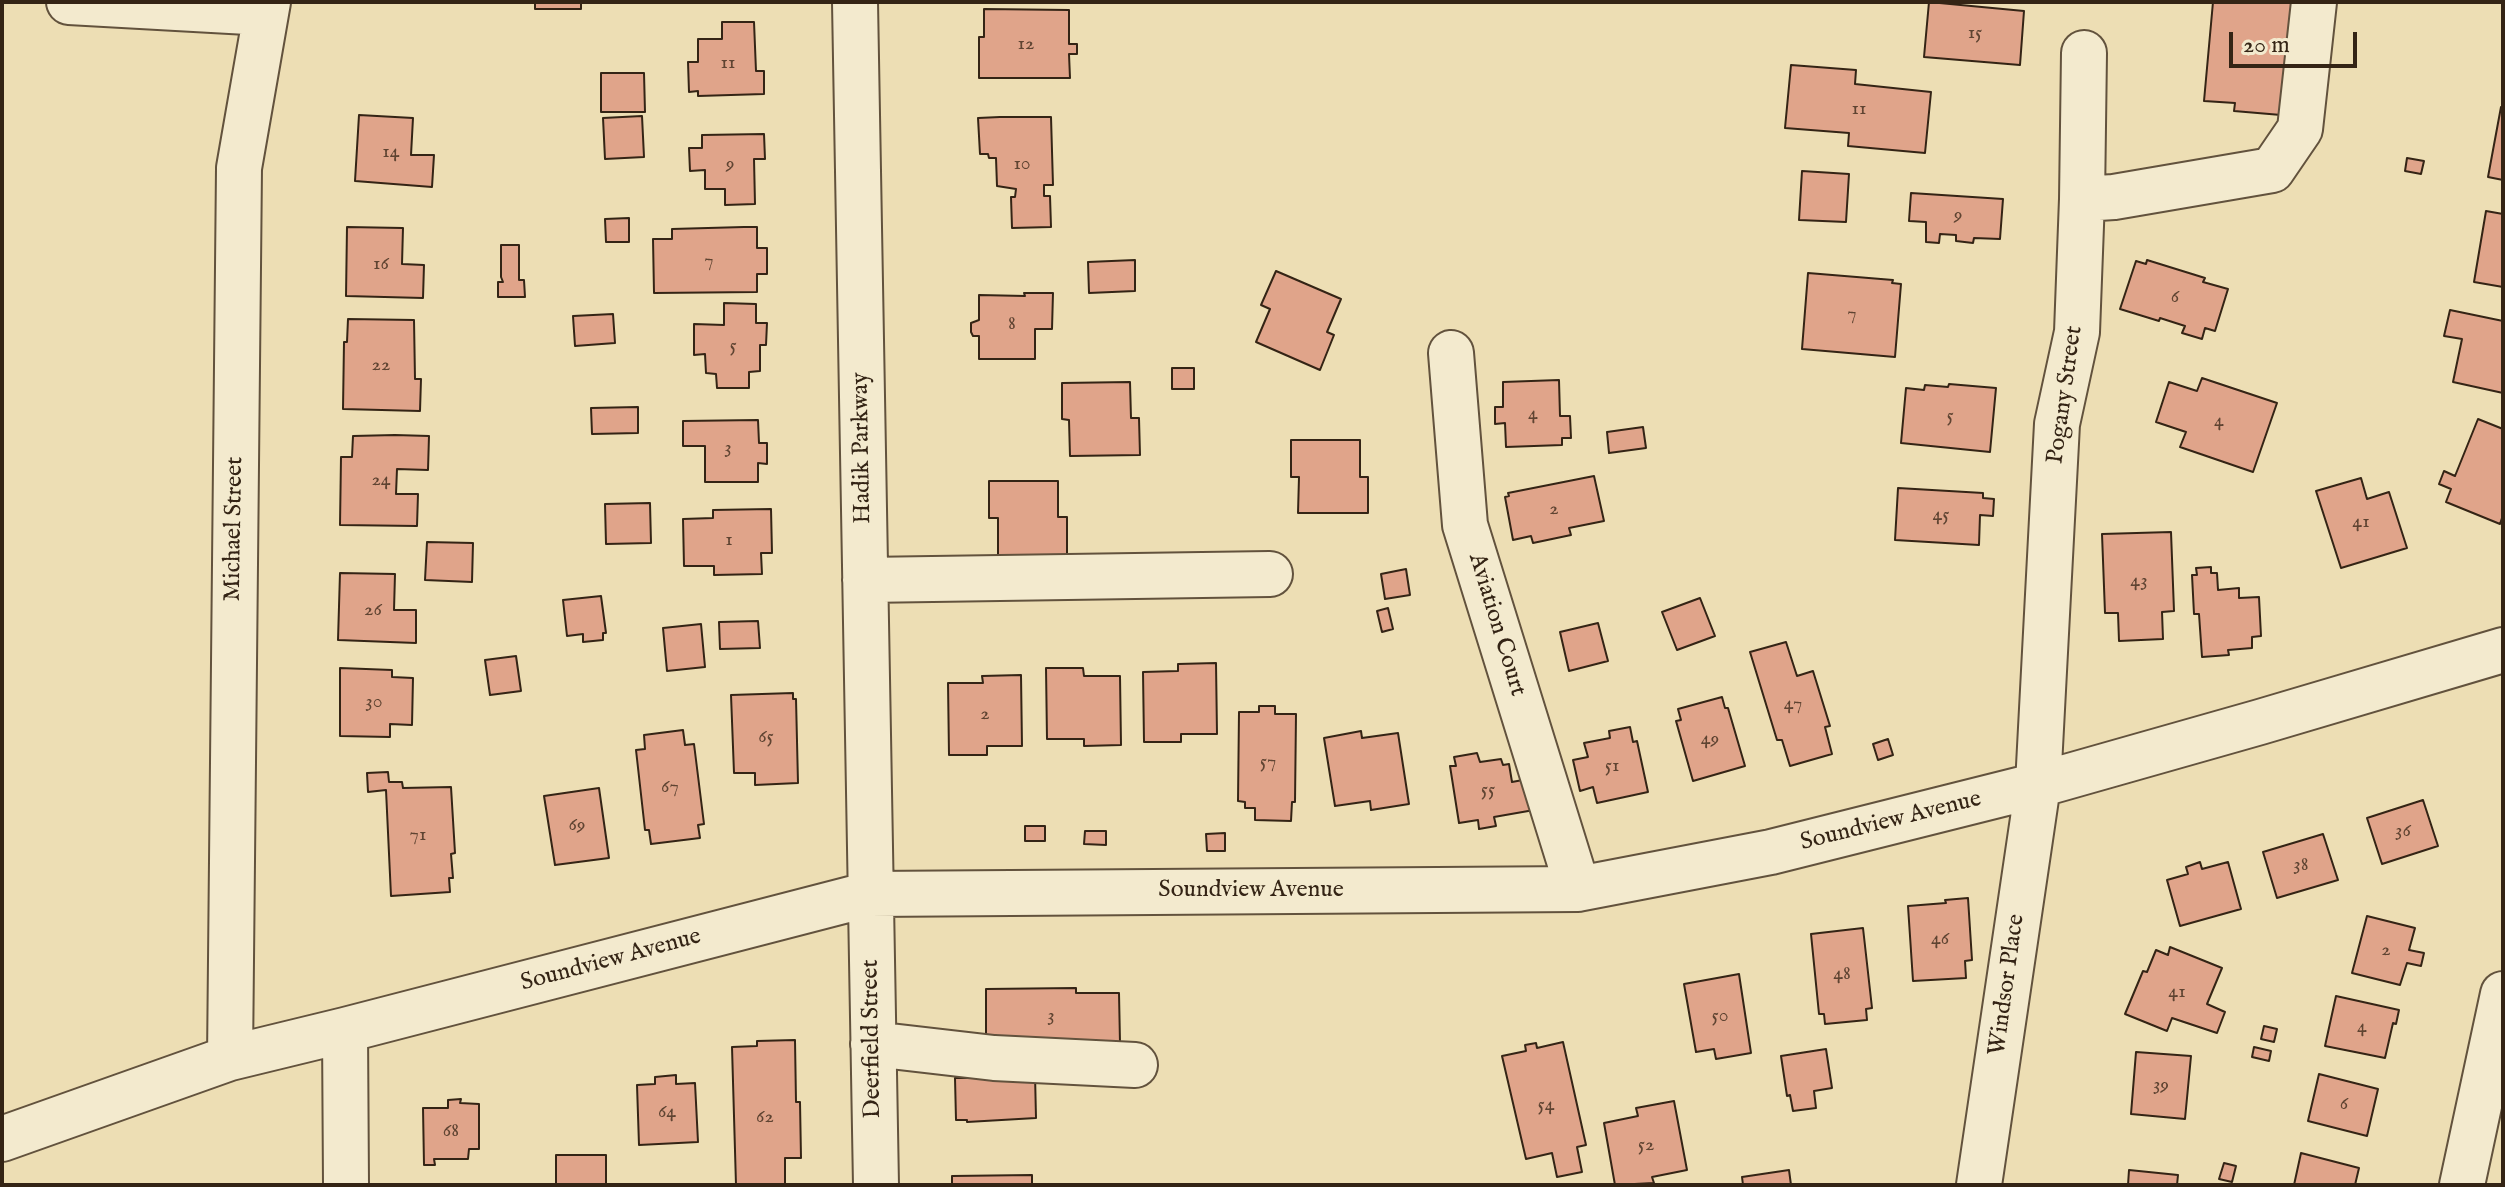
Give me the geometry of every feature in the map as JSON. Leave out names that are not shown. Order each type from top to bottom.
[{"type":"street","points":[[69,2],[267,7]]},
{"type":"street","name":"Hadik Parkway","points":[[855,2],[870,894]]},
{"type":"street","points":[[2082,199],[2114,197],[2272,170],[2300,129],[2314,2]]},
{"type":"street","name":"Michael Street","points":[[230,1058],[239,168],[267,7]]},
{"type":"street","name":"Pogany Street","points":[[2038,785],[2057,424],[2077,332],[2084,53]]},
{"type":"street","name":"Aviation Court","points":[[1451,353],[1465,525],[1578,889]]},
{"type":"street","points":[[865,580],[1270,574]]},
{"type":"street","name":"Soundview Avenue","points":[[2,1139],[230,1058],[870,894],[1578,889],[1771,852],[2038,785],[2503,650]]},
{"type":"street","name":"Windsor Place","points":[[1979,1185],[2038,785]]},
{"type":"street","name":"Deerfield Street","points":[[870,894],[876,1185]]},
{"type":"street","points":[[2462,1185],[2503,994]]},
{"type":"street","points":[[345,1030],[346,1185]]},
{"type":"street","points":[[873,1044],[994,1058],[1135,1065]]},
{"type":"building","points":[[535,2],[581,2],[581,9],[535,9]]},
{"type":"building","points":[[1929,2],[2024,11],[2020,65],[1924,57]]},
{"type":"building","points":[[2213,2],[2296,2],[2281,115],[2234,111],[2235,103],[2204,101]]},
{"type":"building","points":[[984,9],[1069,10],[1069,44],[1077,44],[1077,54],[1069,54],[1070,78],[979,78],[979,37],[984,37]]},
{"type":"building","points":[[722,22],[754,22],[756,71],[764,71],[764,94],[698,96],[698,91],[689,92],[688,62],[698,62],[698,39],[722,39]]},
{"type":"building","points":[[1791,65],[1856,70],[1855,84],[1931,92],[1925,153],[1848,146],[1849,133],[1785,128]]},
{"type":"building","points":[[601,73],[644,73],[645,112],[601,112]]},
{"type":"building","points":[[2503,108],[2503,180],[2488,177]]},
{"type":"building","points":[[359,115],[413,118],[411,155],[434,155],[432,187],[355,181]]},
{"type":"building","points":[[642,116],[644,157],[605,159],[603,118]]},
{"type":"building","points":[[1051,117],[1053,185],[1044,185],[1044,196],[1050,196],[1051,227],[1012,228],[1011,197],[1015,197],[1016,189],[997,186],[996,158],[980,154],[978,118]]},
{"type":"building","points":[[764,134],[765,159],[754,159],[755,204],[725,205],[725,189],[705,189],[705,170],[690,171],[689,148],[702,148],[702,135]]},
{"type":"building","points":[[2407,158],[2424,161],[2421,174],[2405,171]]},
{"type":"building","points":[[1802,171],[1849,174],[1846,222],[1799,220]]},
{"type":"building","points":[[1911,193],[2003,199],[2000,239],[1974,238],[1973,243],[1956,241],[1956,235],[1940,234],[1939,243],[1926,242],[1926,222],[1909,221]]},
{"type":"building","points":[[2486,211],[2503,214],[2503,287],[2474,282]]},
{"type":"building","points":[[629,218],[629,242],[606,242],[605,219]]},
{"type":"building","points":[[347,227],[403,228],[402,264],[424,265],[423,298],[346,296]]},
{"type":"building","points":[[757,227],[757,248],[767,248],[767,274],[757,274],[757,292],[654,293],[653,239],[672,239],[672,229]]},
{"type":"building","points":[[501,245],[519,245],[519,280],[524,280],[525,297],[498,297],[498,282],[503,282]]},
{"type":"building","points":[[1135,260],[1135,291],[1089,293],[1088,262]]},
{"type":"building","points":[[2147,260],[2205,278],[2203,282],[2228,289],[2215,331],[2205,328],[2202,339],[2182,333],[2185,326],[2120,309],[2136,261],[2146,264]]},
{"type":"building","points":[[1276,271],[1341,299],[1327,332],[1334,335],[1320,370],[1256,342],[1270,309],[1261,305]]},
{"type":"building","points":[[1808,273],[1893,280],[1892,283],[1901,284],[1895,357],[1802,349]]},
{"type":"building","points":[[1024,293],[1053,293],[1052,329],[1035,329],[1035,359],[979,359],[979,336],[973,336],[971,323],[979,320],[979,295],[1025,296]]},
{"type":"building","points":[[724,303],[756,304],[756,323],[767,323],[766,345],[760,345],[760,371],[749,372],[749,388],[717,388],[716,374],[706,373],[705,354],[694,355],[694,324],[724,325]]},
{"type":"building","points":[[2450,310],[2503,321],[2503,393],[2453,382],[2462,339],[2444,336]]},
{"type":"building","points":[[613,314],[615,343],[575,346],[573,316]]},
{"type":"building","points":[[348,319],[414,320],[415,379],[421,379],[420,411],[343,409],[344,342],[347,342]]},
{"type":"building","points":[[1172,368],[1194,368],[1194,389],[1172,389]]},
{"type":"building","points":[[2202,378],[2277,403],[2253,472],[2180,447],[2186,432],[2156,422],[2169,382],[2197,391]]},
{"type":"building","points":[[1559,380],[1560,416],[1570,416],[1571,438],[1562,438],[1562,445],[1506,447],[1505,423],[1495,424],[1495,407],[1503,407],[1503,382]]},
{"type":"building","points":[[1130,382],[1131,418],[1139,418],[1140,455],[1070,456],[1069,420],[1062,419],[1062,383]]},
{"type":"building","points":[[1949,384],[1996,388],[1990,452],[1901,443],[1906,388],[1924,390],[1925,385],[1948,387]]},
{"type":"building","points":[[638,407],[638,433],[592,434],[591,408]]},
{"type":"building","points":[[2478,419],[2503,429],[2503,515],[2500,524],[2446,502],[2451,489],[2439,484],[2444,471],[2455,476]]},
{"type":"building","points":[[758,420],[759,443],[767,443],[767,464],[758,463],[758,482],[705,482],[705,446],[683,446],[683,421]]},
{"type":"building","points":[[1643,427],[1646,448],[1609,453],[1607,432]]},
{"type":"building","points":[[353,436],[429,436],[428,470],[397,469],[396,494],[418,494],[417,526],[340,525],[341,457],[352,457]]},
{"type":"building","points":[[1291,440],[1360,440],[1360,477],[1368,477],[1368,513],[1298,513],[1299,477],[1291,477]]},
{"type":"building","points":[[1594,476],[1604,521],[1569,528],[1571,535],[1533,543],[1531,536],[1513,540],[1505,497],[1509,496],[1508,493]]},
{"type":"building","points":[[2361,478],[2367,499],[2389,492],[2407,548],[2341,568],[2316,491]]},
{"type":"building","points":[[989,481],[1058,481],[1058,517],[1067,517],[1067,557],[998,556],[998,518],[989,518]]},
{"type":"building","points":[[1898,488],[1983,493],[1983,498],[1994,499],[1993,516],[1980,515],[1979,545],[1895,540]]},
{"type":"building","points":[[650,503],[651,543],[606,544],[605,504]]},
{"type":"building","points":[[771,509],[772,553],[761,553],[762,574],[714,575],[714,566],[684,566],[683,519],[713,518],[713,510]]},
{"type":"building","points":[[2171,532],[2174,611],[2162,612],[2163,639],[2119,641],[2118,613],[2105,613],[2102,534]]},
{"type":"building","points":[[427,542],[473,543],[472,582],[425,580]]},
{"type":"building","points":[[2211,567],[2211,573],[2217,573],[2218,590],[2239,588],[2239,598],[2259,597],[2261,636],[2252,637],[2252,648],[2228,650],[2229,655],[2202,657],[2199,614],[2194,614],[2192,575],[2197,575],[2196,568]]},
{"type":"building","points":[[1406,569],[1410,595],[1385,599],[1381,574]]},
{"type":"building","points":[[340,573],[395,574],[394,610],[416,610],[416,643],[338,640]]},
{"type":"building","points":[[601,596],[606,633],[603,633],[603,640],[583,642],[583,634],[567,636],[563,600]]},
{"type":"building","points":[[1700,598],[1715,636],[1677,650],[1662,612]]},
{"type":"building","points":[[1388,608],[1393,629],[1382,632],[1377,611]]},
{"type":"building","points":[[758,621],[760,648],[720,649],[719,622]]},
{"type":"building","points":[[1598,623],[1608,661],[1569,671],[1560,632]]},
{"type":"building","points":[[701,624],[705,667],[667,671],[663,628]]},
{"type":"building","points":[[1786,642],[1797,676],[1813,671],[1830,726],[1825,727],[1832,754],[1790,766],[1782,740],[1777,740],[1750,652]]},
{"type":"building","points":[[516,656],[521,691],[490,695],[485,660]]},
{"type":"building","points":[[1216,663],[1217,734],[1181,734],[1181,742],[1144,742],[1143,672],[1178,671],[1178,664]]},
{"type":"building","points":[[340,668],[392,670],[392,677],[413,678],[412,725],[390,724],[390,737],[340,736]]},
{"type":"building","points":[[1046,668],[1083,668],[1084,676],[1120,676],[1121,745],[1084,746],[1084,739],[1047,739]]},
{"type":"building","points":[[1021,675],[1022,746],[987,746],[987,755],[949,755],[948,683],[983,683],[982,676]]},
{"type":"building","points":[[793,693],[793,699],[796,699],[798,783],[755,785],[755,773],[734,773],[731,695]]},
{"type":"building","points":[[1722,697],[1745,766],[1693,781],[1676,721],[1681,720],[1678,709]]},
{"type":"building","points":[[1259,706],[1275,706],[1275,714],[1296,714],[1295,802],[1292,802],[1291,821],[1255,820],[1255,808],[1245,808],[1245,802],[1238,801],[1239,712],[1259,712]]},
{"type":"building","points":[[1630,727],[1633,742],[1637,741],[1648,792],[1597,803],[1593,787],[1580,791],[1573,760],[1588,757],[1584,743],[1610,738],[1609,731]]},
{"type":"building","points":[[683,730],[685,745],[694,744],[704,824],[698,825],[700,838],[651,844],[649,830],[645,830],[636,750],[645,749],[644,735]]},
{"type":"building","points":[[1361,731],[1362,738],[1398,733],[1409,804],[1371,810],[1370,801],[1335,806],[1324,738]]},
{"type":"building","points":[[1888,739],[1893,755],[1878,760],[1873,744]]},
{"type":"building","points":[[1477,753],[1480,762],[1501,759],[1503,765],[1509,764],[1512,782],[1528,779],[1534,810],[1494,817],[1496,826],[1479,829],[1478,820],[1459,823],[1450,766],[1456,766],[1454,757]]},
{"type":"building","points":[[388,772],[389,782],[402,782],[403,788],[451,787],[455,853],[451,854],[453,878],[449,878],[450,892],[391,896],[386,790],[368,792],[367,773]]},
{"type":"building","points":[[599,788],[609,858],[555,865],[544,796]]},
{"type":"building","points":[[2423,800],[2438,846],[2382,864],[2367,818]]},
{"type":"building","points":[[1025,826],[1045,826],[1045,841],[1025,841]]},
{"type":"building","points":[[1085,831],[1106,831],[1106,845],[1084,844]]},
{"type":"building","points":[[1225,833],[1225,851],[1207,851],[1206,834]]},
{"type":"building","points":[[2323,834],[2338,880],[2277,898],[2263,852]]},
{"type":"building","points":[[2200,862],[2202,869],[2228,862],[2241,909],[2180,926],[2167,880],[2188,874],[2186,867]]},
{"type":"building","points":[[1968,898],[1972,960],[1965,961],[1966,978],[1913,981],[1908,906]]},
{"type":"building","points":[[2367,916],[2415,928],[2409,950],[2424,953],[2421,966],[2407,963],[2400,985],[2352,973]]},
{"type":"building","points":[[1863,928],[1872,1008],[1866,1009],[1867,1020],[1825,1024],[1824,1014],[1819,1014],[1811,934]]},
{"type":"building","points":[[2170,947],[2222,968],[2207,1004],[2225,1012],[2217,1033],[2172,1018],[2167,1031],[2125,1014],[2143,971],[2147,972],[2156,950],[2168,955]]},
{"type":"building","points":[[1739,974],[1751,1053],[1716,1059],[1714,1049],[1696,1052],[1684,984]]},
{"type":"building","points":[[1076,988],[1076,993],[1119,993],[1120,1043],[986,1044],[986,989]]},
{"type":"building","points":[[2336,996],[2399,1010],[2385,1058],[2325,1046]]},
{"type":"building","points":[[2264,1026],[2277,1029],[2274,1042],[2261,1039]]},
{"type":"building","points":[[795,1040],[801,1158],[785,1158],[785,1185],[736,1185],[732,1047],[757,1046],[757,1041]]},
{"type":"building","points":[[1563,1042],[1586,1145],[1577,1147],[1582,1172],[1557,1177],[1552,1153],[1526,1159],[1502,1056],[1526,1051],[1525,1045],[1536,1043],[1537,1048]]},
{"type":"building","points":[[2254,1047],[2271,1051],[2269,1061],[2252,1057]]},
{"type":"building","points":[[1826,1049],[1832,1088],[1814,1091],[1816,1108],[1793,1111],[1790,1095],[1787,1096],[1781,1056]]},
{"type":"building","points":[[2136,1052],[2191,1056],[2185,1119],[2131,1114]]},
{"type":"building","points":[[966,1073],[1035,1074],[1036,1118],[956,1120],[955,1078],[967,1078]]},
{"type":"building","points":[[2319,1074],[2378,1089],[2367,1136],[2308,1121]]},
{"type":"building","points":[[676,1075],[676,1084],[695,1083],[698,1142],[639,1145],[637,1085],[655,1084],[655,1077]]},
{"type":"building","points":[[461,1099],[460,1103],[479,1104],[479,1149],[469,1149],[468,1159],[434,1159],[435,1165],[424,1165],[423,1108],[448,1108],[448,1100]]},
{"type":"building","points":[[1674,1101],[1687,1170],[1652,1177],[1654,1183],[1615,1185],[1604,1123],[1638,1116],[1636,1108]]},
{"type":"building","points":[[2301,1153],[2359,1168],[2355,1185],[2294,1185]]},
{"type":"building","points":[[556,1155],[606,1155],[606,1185],[556,1185]]},
{"type":"building","points":[[2224,1163],[2236,1166],[2232,1182],[2219,1179]]},
{"type":"building","points":[[1789,1170],[1791,1185],[1743,1185],[1742,1177]]},
{"type":"building","points":[[2129,1170],[2178,1175],[2177,1185],[2128,1185]]},
{"type":"building","points":[[1032,1175],[1032,1185],[952,1185],[952,1176]]}]
